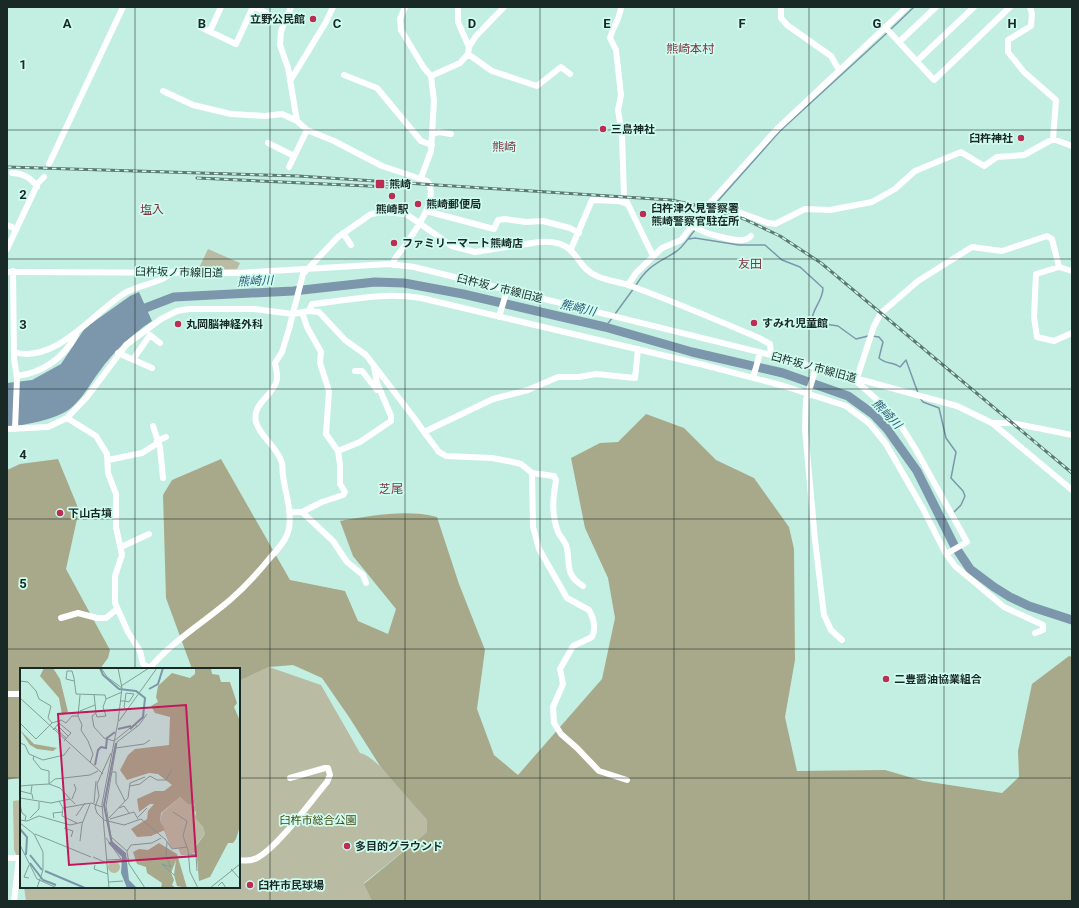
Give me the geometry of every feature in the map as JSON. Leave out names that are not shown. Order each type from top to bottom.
[{"type":"street","points":[[48,164],[123,7]]},
{"type":"street","points":[[210,31],[221,7]]},
{"type":"street","points":[[200,27],[236,44],[254,7],[270,15]]},
{"type":"street","points":[[291,7],[281,31],[280,41],[290,81],[297,120]]},
{"type":"street","points":[[405,7],[400,19],[401,30],[428,74],[431,76],[434,101],[432,145],[422,178]]},
{"type":"street","points":[[458,7],[458,22],[468,51],[492,71],[538,86],[561,67],[570,74]]},
{"type":"street","points":[[431,76],[460,63],[476,36],[504,7]]},
{"type":"street","points":[[621,7],[620,15],[612,28],[610,38],[616,50],[621,95],[618,110],[622,135],[624,196],[653,256]]},
{"type":"street","points":[[781,7],[781,18],[787,25],[831,56],[839,70]]},
{"type":"street","points":[[629,285],[653,256],[662,248],[681,240],[695,228],[777,128],[839,70],[887,30],[907,7]]},
{"type":"street","points":[[899,42],[936,7]]},
{"type":"street","points":[[917,61],[974,7]]},
{"type":"street","points":[[887,30],[934,80],[1010,7]]},
{"type":"street","points":[[1030,7],[1032,14],[1031,26],[1008,40],[1008,52],[1024,72],[1056,100],[1053,139]]},
{"type":"street","points":[[290,81],[330,8]]},
{"type":"street","points":[[344,75],[377,88],[421,141],[432,145]]},
{"type":"street","points":[[163,91],[193,105],[231,114],[265,116],[282,114],[297,120],[307,130],[334,141],[382,166],[422,178],[430,185],[430,197],[426,211],[420,223],[394,260],[393,265]]},
{"type":"street","points":[[289,167],[307,130]]},
{"type":"street","points":[[432,134],[439,132],[451,134]]},
{"type":"street","points":[[714,203],[768,223],[775,224],[805,209],[830,210],[872,202],[895,189],[915,171],[961,152],[984,166],[997,157],[1024,155],[1053,139],[1072,146]]},
{"type":"street","points":[[268,143],[294,156]]},
{"type":"street","points":[[12,173],[20,174],[30,179],[37,187]]},
{"type":"street","points":[[7,247],[37,187],[44,177]]},
{"type":"street","points":[[571,249],[592,200],[618,201],[627,204]]},
{"type":"street","points":[[426,211],[494,229],[498,220],[505,219],[526,222],[543,221],[570,228],[578,233]]},
{"type":"street","points":[[67,418],[100,440],[107,454],[108,473],[116,494],[116,527],[122,555],[115,576],[114,591],[117,609],[128,632],[140,651],[143,664],[149,668],[155,661],[229,601],[251,580],[285,539],[289,528],[290,512],[288,494],[279,454],[256,422],[256,412],[258,406],[272,391],[277,383],[278,376],[275,363],[282,352],[305,271],[343,234],[367,216],[378,212],[406,214],[438,238],[452,246],[475,252],[549,241],[561,244],[571,249],[585,267],[598,277],[629,285],[759,338],[770,344],[771,355]]},
{"type":"street","points":[[7,225],[16,229]]},
{"type":"street","points":[[695,228],[736,239],[744,240],[752,236]]},
{"type":"street","points":[[343,234],[351,245]]},
{"type":"street","points":[[947,553],[966,543],[916,450],[900,424],[884,406],[856,382],[856,378],[871,336],[881,313],[906,290],[972,247],[1002,251],[1048,236],[1052,239],[1060,267]]},
{"type":"street","name":"臼杵坂ノ市線旧道","points":[[10,272],[238,273],[305,271],[393,265],[421,268],[506,292],[621,318],[759,355],[771,355],[815,370],[856,378],[965,409],[992,424],[1072,490]]},
{"type":"street","points":[[1072,271],[1060,267],[1035,276],[1034,317],[1036,335],[1054,340],[1072,333]]},
{"type":"street","points":[[10,272],[14,352],[17,377],[15,428]]},
{"type":"street","points":[[14,352],[31,355],[64,342],[78,332],[92,318],[127,292],[167,278],[172,272]]},
{"type":"street","points":[[499,317],[506,292]]},
{"type":"street","points":[[309,311],[312,304],[400,295],[421,298],[753,377],[846,406],[863,417],[874,429],[898,464],[947,553],[963,573],[1004,608],[1043,625],[1043,630],[1035,633]]},
{"type":"street","points":[[7,429],[48,427],[67,418],[87,397],[118,353],[132,340],[177,311],[189,309],[254,309],[293,314],[309,311],[319,312],[345,340],[366,355],[416,419],[439,452],[446,456],[492,458],[508,461],[521,464],[532,473],[554,476],[556,480],[552,509],[554,520],[560,537],[567,547],[568,566],[570,572],[583,586]]},
{"type":"street","points":[[290,512],[302,512],[344,494],[340,484],[338,451],[326,434],[328,391],[320,363],[321,351],[307,327],[302,312]]},
{"type":"street","points":[[17,377],[35,372],[47,366],[68,347],[78,332]]},
{"type":"street","points":[[134,358],[150,335],[160,343]]},
{"type":"street","points":[[424,432],[493,399],[528,390],[558,377],[579,377],[596,374],[635,378],[638,349]]},
{"type":"street","points":[[118,353],[134,358],[152,368]]},
{"type":"street","points":[[753,377],[759,355]]},
{"type":"street","points":[[338,451],[360,442],[372,432],[389,424],[391,416],[375,378],[374,367]]},
{"type":"street","points":[[815,370],[808,394],[805,429],[821,597],[824,615],[831,630],[842,640]]},
{"type":"street","points":[[355,371],[362,371],[381,394]]},
{"type":"street","points":[[992,424],[1012,423],[1072,435]]},
{"type":"street","points":[[153,426],[161,457],[162,478]]},
{"type":"street","points":[[108,460],[135,456],[166,437]]},
{"type":"street","points":[[532,473],[533,527],[539,549],[567,598],[589,610],[594,621],[594,631],[592,637],[574,646],[560,669],[563,684],[553,707],[554,723],[561,734],[599,771],[627,780]]},
{"type":"street","points":[[302,512],[333,540],[347,562],[363,574],[366,583]]},
{"type":"street","points":[[121,547],[149,534]]},
{"type":"street","points":[[61,618],[82,613],[94,618],[106,618],[117,609]]},
{"type":"street","points":[[7,694],[20,694]]},
{"type":"street","points":[[240,860],[253,860],[263,855],[273,847],[327,782],[330,772],[328,768],[325,768],[290,778]]},
{"type":"street","points":[[7,858],[20,858],[14,901]]},
{"type":"green space","points":[[208,249],[240,263],[237,269],[198,270]]},
{"type":"green space","points":[[646,414],[684,428],[716,460],[754,478],[789,527],[794,549],[795,660],[785,717],[797,771],[885,770],[923,781],[1002,793],[1019,777],[1018,751],[1032,684],[1069,656],[1072,657],[1072,901],[372,901],[364,884],[427,832],[427,820],[380,766],[322,678],[293,665],[269,667],[240,681],[240,668],[192,668],[166,598],[163,495],[172,480],[221,459],[290,580],[345,591],[358,621],[388,634],[396,609],[353,556],[340,521],[376,515],[401,513],[437,517],[459,584],[485,650],[477,709],[494,755],[518,775],[602,679],[615,618],[608,578],[585,528],[571,458],[600,443],[618,442]]},
{"type":"green space","points":[[58,459],[79,510],[66,569],[110,650],[108,658],[101,668],[20,668],[20,777],[7,780],[7,470],[20,464]]},
{"type":"green space","name":"臼杵市総合公園","points":[[269,667],[321,685],[360,753],[367,756],[385,772],[405,793],[427,820],[427,832],[364,883],[372,901],[26,901],[24,888],[240,888],[240,681]]},
{"type":"green space","points":[[20,800],[20,863],[14,850],[13,801]]},
{"type":"water","points":[[139,292],[152,321],[117,350],[75,404],[65,412],[49,419],[7,427],[7,383],[32,380],[61,364],[85,328],[130,296]]},
{"type":"waterway","points":[[890,30],[914,7]]},
{"type":"waterway","points":[[717,202],[780,131],[887,33]]},
{"type":"waterway","points":[[697,227],[715,205]]},
{"type":"waterway","points":[[636,285],[649,269],[680,248],[695,230]]},
{"type":"waterway","points":[[689,239],[695,238],[739,245],[765,245],[782,260],[800,267],[823,288],[823,292],[812,319],[818,323],[838,326],[856,339],[868,336]]},
{"type":"waterway","name":"熊崎川","points":[[135,312],[174,297],[293,291],[375,282],[404,283],[463,294],[605,327],[692,352],[783,373],[848,396],[873,414],[887,429],[917,471],[954,545],[970,569],[1010,597],[1029,606],[1072,620]]},
{"type":"waterway","points":[[615,314],[634,288]]},
{"type":"waterway","points":[[605,327],[613,317]]},
{"type":"waterway","points":[[872,336],[879,337],[883,342],[879,358],[881,360],[900,367],[906,360],[918,393]]},
{"type":"waterway","points":[[920,398],[923,402],[939,408],[946,438],[956,452],[951,478],[963,491],[965,496],[961,505],[954,512]]},
{"type":"railway","points":[[7,167],[298,176],[671,200],[709,208],[744,219],[780,236],[821,263],[1072,473]]},
{"type":"railway","points":[[197,178],[390,187]]},
{"type":"place","name":"立野公民館","points":[[313,19]]},
{"type":"place","name":"三島神社","points":[[603,129]]},
{"type":"place","name":"臼杵神社","points":[[1021,138]]},
{"type":"place","name":"熊崎","points":[[380,184]]},
{"type":"place","name":"熊崎駅","points":[[392,196]]},
{"type":"place","name":"熊崎郵便局","points":[[418,204]]},
{"type":"place","name":"臼杵津久見警察署 熊崎警察官駐在所","points":[[643,214]]},
{"type":"place","name":"ファミリーマート熊崎店","points":[[394,243]]},
{"type":"place","name":"すみれ児童館","points":[[754,323]]},
{"type":"place","name":"丸岡脳神経外科","points":[[178,324]]},
{"type":"place","name":"下山古墳","points":[[60,513]]},
{"type":"place","name":"二豊醤油協業組合","points":[[886,679]]},
{"type":"place","name":"多目的グラウンド","points":[[347,846]]},
{"type":"place","name":"臼杵市民球場","points":[[250,885]]},
{"type":"district","name":"熊崎本村","points":[[690,49]]},
{"type":"district","name":"熊崎","points":[[504,147]]},
{"type":"district","name":"塩入","points":[[152,210]]},
{"type":"district","name":"友田","points":[[750,264]]},
{"type":"district","name":"芝尾","points":[[391,489]]}]
